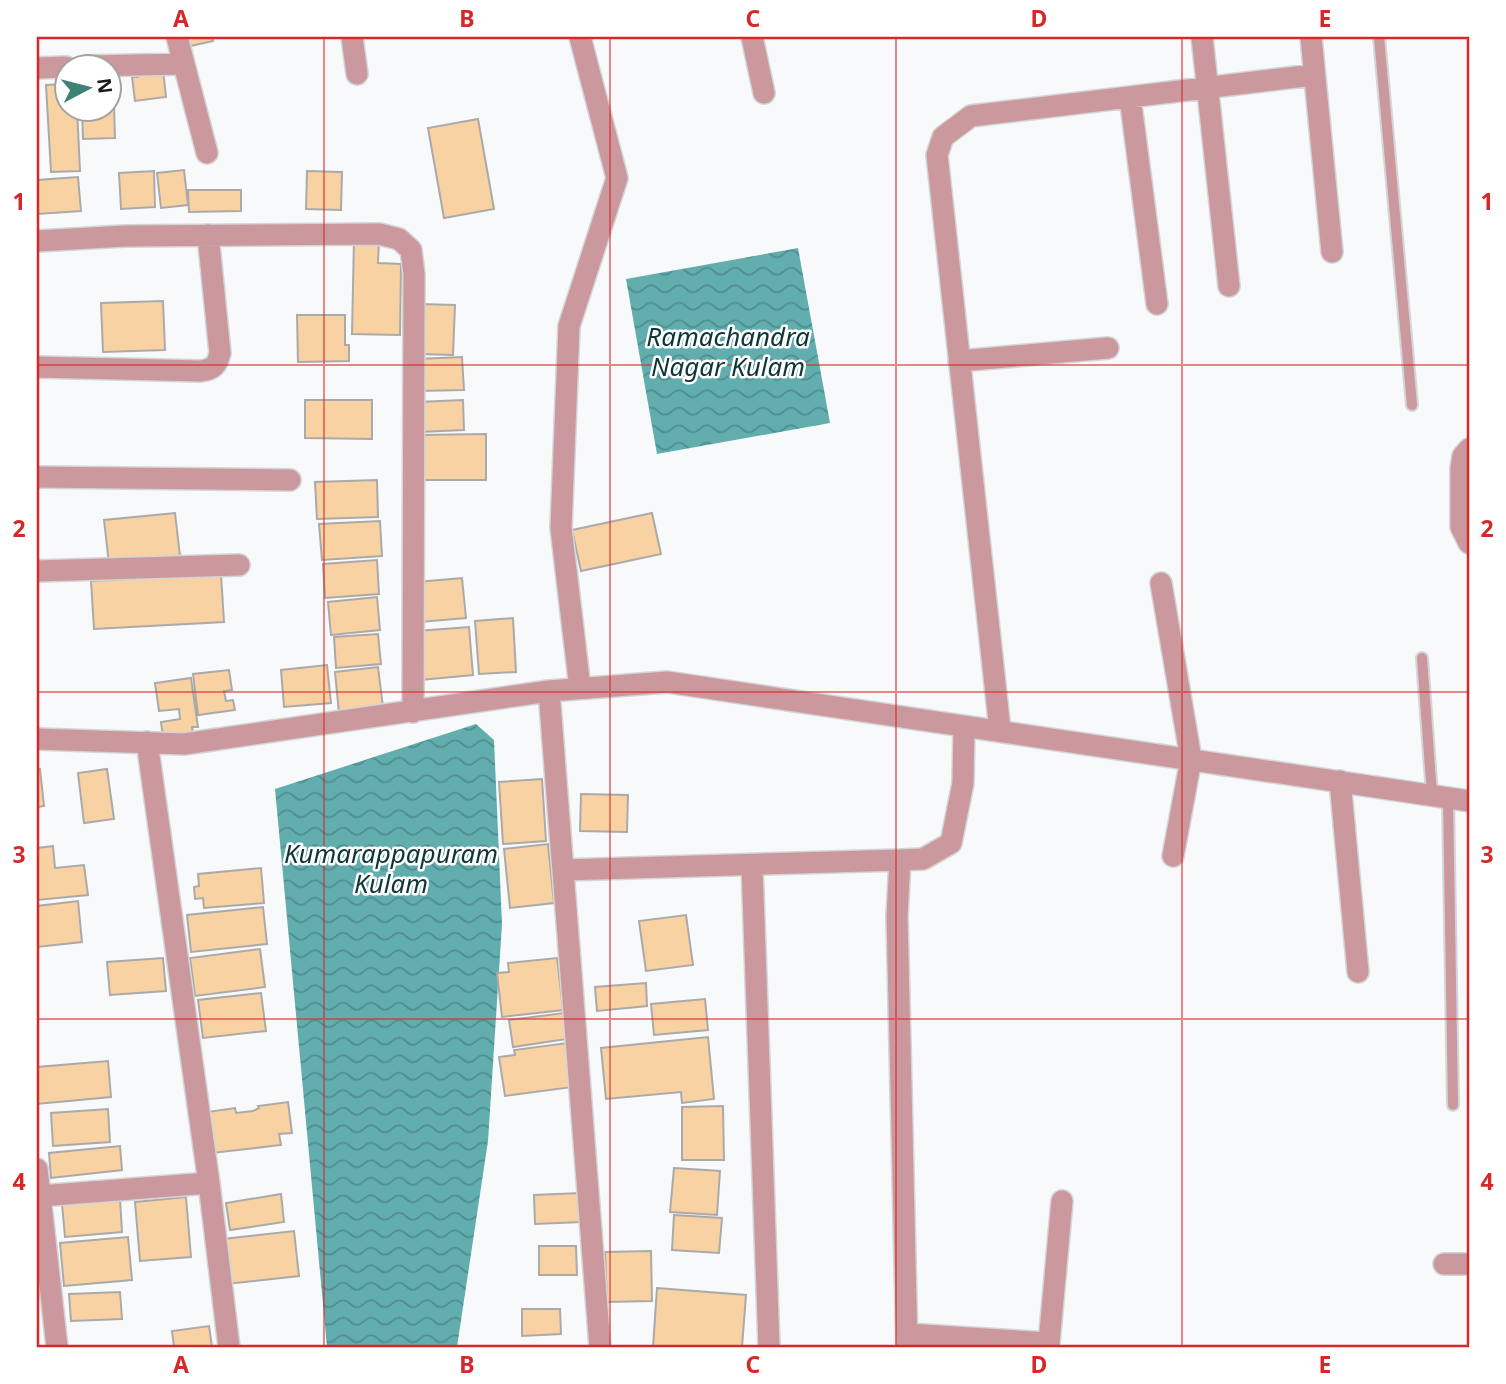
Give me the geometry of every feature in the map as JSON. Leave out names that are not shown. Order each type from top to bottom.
[{"type":"street","points":[[177,37],[207,153]]},
{"type":"street","points":[[352,37],[357,74]]},
{"type":"street","points":[[580,37],[617,177],[569,326],[561,528],[580,688]]},
{"type":"street","points":[[752,37],[764,93]]},
{"type":"street","points":[[1202,37],[1229,286]]},
{"type":"street","points":[[1311,37],[1332,252]]},
{"type":"street","points":[[122,65],[184,64]]},
{"type":"street","points":[[1000,730],[937,155],[943,137],[971,116],[1313,75]]},
{"type":"street","points":[[1130,97],[1157,304]]},
{"type":"street","points":[[37,241],[125,236],[379,234],[399,239],[411,250],[414,274],[413,712]]},
{"type":"street","points":[[37,367],[201,371],[212,369],[218,363],[220,353],[208,235]]},
{"type":"street","points":[[959,361],[1108,348]]},
{"type":"street","points":[[1469,449],[1463,456],[1461,515],[1461,527],[1469,543]]},
{"type":"street","points":[[37,477],[290,480]]},
{"type":"street","points":[[37,571],[239,565]]},
{"type":"street","points":[[1161,583],[1191,759],[1173,856]]},
{"type":"street","points":[[37,739],[184,744],[549,691],[667,682],[1450,798]]},
{"type":"street","points":[[549,691],[600,1347]]},
{"type":"street","points":[[563,870],[923,859],[951,843],[963,783],[964,726]]},
{"type":"street","points":[[147,742],[209,1183],[229,1347]]},
{"type":"street","points":[[1340,781],[1358,972]]},
{"type":"street","points":[[900,860],[897,930],[907,1340],[1049,1345],[1062,1201]]},
{"type":"street","points":[[752,865],[769,1347]]},
{"type":"street","points":[[37,1169],[57,1347]]},
{"type":"street","points":[[40,1196],[209,1183]]},
{"type":"street","points":[[1444,1264],[1469,1264]]},
{"type":"lane","points":[[1379,37],[1412,405]]},
{"type":"lane","points":[[1422,658],[1450,798],[1452,1105]]},
{"type":"water","name":"Ramachandra Nagar Kulam","points":[[798,248],[830,423],[657,454],[626,279]]},
{"type":"water","name":"Kumarappapuram Kulam","points":[[476,724],[494,740],[502,924],[488,1141],[457,1347],[327,1347],[275,789]]},
{"type":"building","points":[[184,37],[212,37],[213,41],[186,47]]},
{"type":"building","points":[[163,69],[166,97],[135,101],[132,77],[138,77],[137,72]]},
{"type":"building","points":[[46,85],[52,85],[52,122],[78,122],[80,171],[51,172]]},
{"type":"building","points":[[478,119],[494,209],[444,218],[428,128]]},
{"type":"building","points":[[82,122],[115,122],[115,138],[83,139]]},
{"type":"building","points":[[184,170],[188,205],[161,208],[157,173]]},
{"type":"building","points":[[154,171],[155,207],[121,209],[119,173]]},
{"type":"building","points":[[307,171],[342,172],[341,210],[306,209]]},
{"type":"building","points":[[78,177],[81,211],[37,214],[37,180]]},
{"type":"building","points":[[188,190],[241,190],[241,211],[189,212]]},
{"type":"building","points":[[354,238],[379,239],[378,263],[401,264],[400,335],[352,334]]},
{"type":"building","points":[[163,301],[165,350],[103,352],[101,303]]},
{"type":"building","points":[[420,304],[455,305],[453,355],[419,354]]},
{"type":"building","points":[[297,315],[345,315],[345,345],[349,345],[349,361],[298,362]]},
{"type":"building","points":[[462,357],[464,390],[418,391],[417,359]]},
{"type":"building","points":[[305,400],[372,400],[372,439],[305,438]]},
{"type":"building","points":[[463,400],[464,430],[420,432],[419,402]]},
{"type":"building","points":[[486,434],[486,480],[418,480],[418,435]]},
{"type":"building","points":[[377,480],[378,517],[317,519],[315,482]]},
{"type":"building","points":[[175,513],[180,556],[109,564],[104,520]]},
{"type":"building","points":[[652,513],[661,554],[581,571],[572,530]]},
{"type":"building","points":[[380,521],[382,556],[322,560],[319,524]]},
{"type":"building","points":[[377,560],[379,594],[325,598],[323,564]]},
{"type":"building","points":[[221,574],[224,622],[94,629],[91,581]]},
{"type":"building","points":[[462,578],[466,618],[420,622],[417,582]]},
{"type":"building","points":[[377,597],[380,630],[331,635],[328,602]]},
{"type":"building","points":[[513,618],[516,672],[479,674],[475,621]]},
{"type":"building","points":[[469,627],[473,675],[421,680],[417,631]]},
{"type":"building","points":[[378,634],[381,664],[336,668],[334,637]]},
{"type":"building","points":[[327,665],[331,703],[284,707],[281,670]]},
{"type":"building","points":[[378,667],[383,707],[339,713],[335,672]]},
{"type":"building","points":[[229,670],[232,690],[224,691],[226,701],[233,700],[235,710],[198,715],[193,674]]},
{"type":"building","points":[[191,678],[198,727],[192,727],[193,733],[163,738],[161,722],[180,719],[179,709],[159,711],[155,683]]},
{"type":"building","points":[[40,769],[44,806],[37,807],[37,770]]},
{"type":"building","points":[[107,769],[114,819],[84,823],[78,773]]},
{"type":"building","points":[[542,779],[546,841],[503,844],[499,782]]},
{"type":"building","points":[[581,794],[628,795],[627,832],[580,831]]},
{"type":"building","points":[[548,844],[554,903],[510,908],[504,849]]},
{"type":"building","points":[[53,846],[55,868],[84,865],[88,895],[37,900],[37,848]]},
{"type":"building","points":[[261,868],[264,903],[204,908],[203,898],[195,899],[194,887],[199,886],[198,874]]},
{"type":"building","points":[[78,901],[82,942],[37,947],[37,906]]},
{"type":"building","points":[[263,907],[267,944],[191,952],[187,915]]},
{"type":"building","points":[[686,915],[693,965],[646,971],[639,921]]},
{"type":"building","points":[[260,949],[265,987],[195,996],[190,958]]},
{"type":"building","points":[[163,958],[166,991],[110,995],[107,962]]},
{"type":"building","points":[[557,958],[563,1010],[502,1017],[497,973],[509,972],[508,963]]},
{"type":"building","points":[[646,983],[647,1006],[597,1011],[595,987]]},
{"type":"building","points":[[261,993],[266,1031],[203,1038],[198,1000]]},
{"type":"building","points":[[705,999],[708,1030],[654,1035],[651,1004]]},
{"type":"building","points":[[564,1013],[567,1039],[513,1047],[509,1020]]},
{"type":"building","points":[[708,1037],[714,1099],[682,1103],[681,1092],[606,1099],[601,1048]]},
{"type":"building","points":[[567,1043],[573,1087],[505,1096],[499,1057],[515,1055],[514,1050]]},
{"type":"building","points":[[108,1061],[111,1097],[37,1104],[37,1067]]},
{"type":"building","points":[[288,1102],[292,1133],[279,1134],[281,1145],[212,1153],[207,1112],[235,1108],[236,1113],[253,1111],[259,1108],[258,1106]]},
{"type":"building","points":[[723,1106],[724,1160],[682,1160],[682,1107]]},
{"type":"building","points":[[108,1109],[110,1142],[53,1146],[51,1113]]},
{"type":"building","points":[[120,1146],[122,1170],[51,1178],[49,1153]]},
{"type":"building","points":[[674,1168],[720,1171],[717,1215],[670,1212]]},
{"type":"building","points":[[580,1193],[581,1222],[535,1224],[534,1195]]},
{"type":"building","points":[[281,1194],[284,1222],[230,1230],[226,1203]]},
{"type":"building","points":[[186,1197],[191,1257],[140,1261],[135,1202]]},
{"type":"building","points":[[120,1199],[122,1232],[65,1237],[62,1204]]},
{"type":"building","points":[[674,1215],[722,1218],[719,1253],[672,1250]]},
{"type":"building","points":[[294,1231],[299,1276],[227,1284],[223,1239]]},
{"type":"building","points":[[128,1237],[132,1280],[64,1286],[60,1243]]},
{"type":"building","points":[[539,1246],[576,1246],[577,1275],[539,1275]]},
{"type":"building","points":[[651,1251],[652,1301],[607,1302],[605,1252]]},
{"type":"building","points":[[657,1288],[746,1295],[742,1347],[653,1347]]},
{"type":"building","points":[[120,1292],[122,1319],[71,1321],[69,1294]]},
{"type":"building","points":[[522,1309],[560,1309],[561,1334],[522,1336]]},
{"type":"building","points":[[209,1326],[212,1347],[174,1347],[172,1331]]}]
